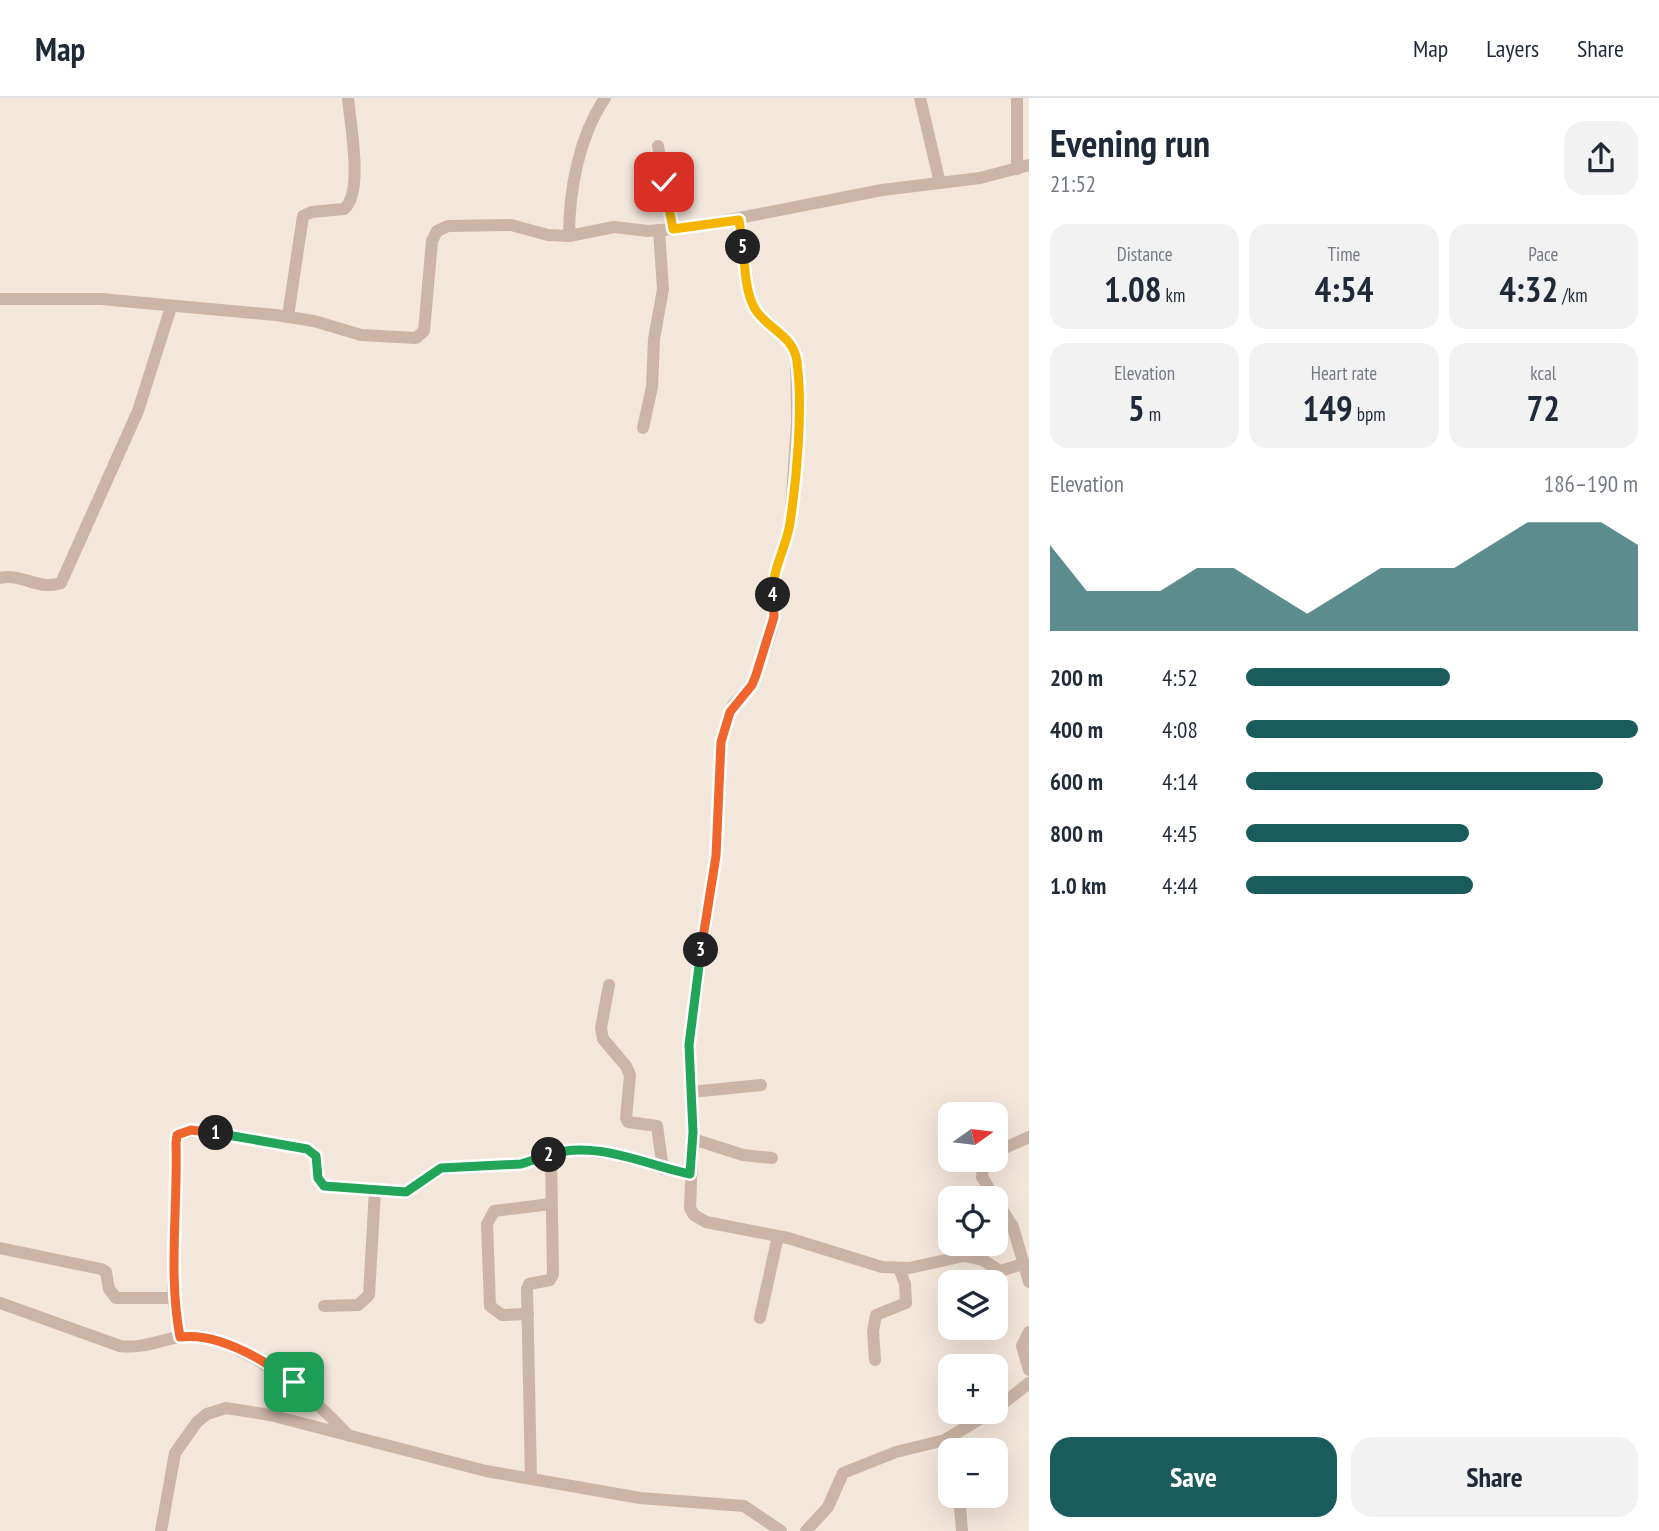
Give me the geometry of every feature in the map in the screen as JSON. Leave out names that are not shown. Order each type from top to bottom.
[{"type":"street","points":[[288,316],[303,216],[312,212],[344,209],[353,196],[354,173],[348,98]]},
{"type":"street","points":[[569,236],[570,201],[580,159],[593,116],[605,98]]},
{"type":"street","points":[[920,98],[940,183]]},
{"type":"street","points":[[0,299],[101,299],[288,316],[361,335],[419,337],[424,331],[432,241],[440,228],[511,225],[569,236],[614,227],[673,229],[739,220],[882,190],[940,183],[1023,167],[1017,98]]},
{"type":"street","points":[[658,146],[673,229]]},
{"type":"street","points":[[739,220],[750,300],[761,317],[786,337],[796,353],[797,422],[790,525],[774,570],[771,632],[752,685],[730,712],[721,742],[716,856],[689,1045],[692,1139],[689,1202],[699,1220],[826,1248],[863,1263],[900,1268],[964,1256],[983,1260],[1000,1271],[1023,1264]]},
{"type":"street","points":[[643,428],[652,387],[654,339],[663,289],[659,230]]},
{"type":"street","points":[[0,578],[10,576],[42,586],[61,583],[138,411],[171,307]]},
{"type":"street","points":[[609,985],[601,1028],[603,1039],[630,1075],[626,1118],[628,1122],[657,1126],[663,1169]]},
{"type":"street","points":[[691,1092],[761,1085]]},
{"type":"street","points":[[180,1337],[173,1298],[176,1143],[177,1135],[185,1131],[200,1130],[307,1149],[316,1156],[318,1178],[324,1186],[375,1191],[406,1192],[420,1186],[433,1172],[454,1166],[521,1164],[551,1154],[590,1150],[690,1174]]},
{"type":"street","points":[[1008,1147],[1029,1137]]},
{"type":"street","points":[[692,1139],[743,1155],[772,1158]]},
{"type":"street","points":[[531,1479],[529,1284],[550,1280],[553,1274],[551,1154]]},
{"type":"street","points":[[982,1172],[982,1177],[1013,1227],[1029,1282]]},
{"type":"street","points":[[324,1306],[358,1305],[369,1295],[375,1191]]},
{"type":"street","points":[[528,1314],[502,1315],[490,1306],[487,1224],[494,1211],[551,1203]]},
{"type":"street","points":[[760,1318],[778,1236]]},
{"type":"street","points":[[0,1248],[101,1269],[106,1272],[109,1290],[116,1298],[173,1298]]},
{"type":"street","points":[[875,1360],[873,1331],[876,1315],[906,1303],[905,1284],[900,1268]]},
{"type":"street","points":[[0,1303],[120,1346],[139,1348],[180,1337],[199,1336],[214,1339],[279,1371],[309,1394],[349,1436]]},
{"type":"street","points":[[1029,1332],[1022,1346],[1029,1370]]},
{"type":"street","points":[[1008,1400],[1029,1383]]},
{"type":"street","points":[[162,1531],[175,1453],[188,1433],[207,1414],[226,1408],[240,1409],[486,1471],[640,1498],[744,1506],[781,1531]]},
{"type":"street","points":[[959,1438],[976,1424]]},
{"type":"street","points":[[806,1531],[828,1507],[843,1474],[896,1452],[938,1447]]},
{"type":"street","points":[[960,1508],[962,1531]]},
{"type":"route","points":[[294,1382],[279,1371],[214,1339],[199,1336],[180,1337],[173,1298],[177,1135],[185,1131],[200,1130],[307,1149],[316,1156],[318,1178],[324,1186],[395,1192],[413,1190],[441,1168],[521,1164],[561,1150],[574,1149],[611,1154],[690,1174],[693,1132],[689,1045],[698,964],[716,856],[718,759],[724,725],[733,705],[752,685],[771,632],[774,617],[774,570],[790,525],[798,364],[792,345],[761,317],[750,300],[739,220],[673,229],[664,182]]}]
